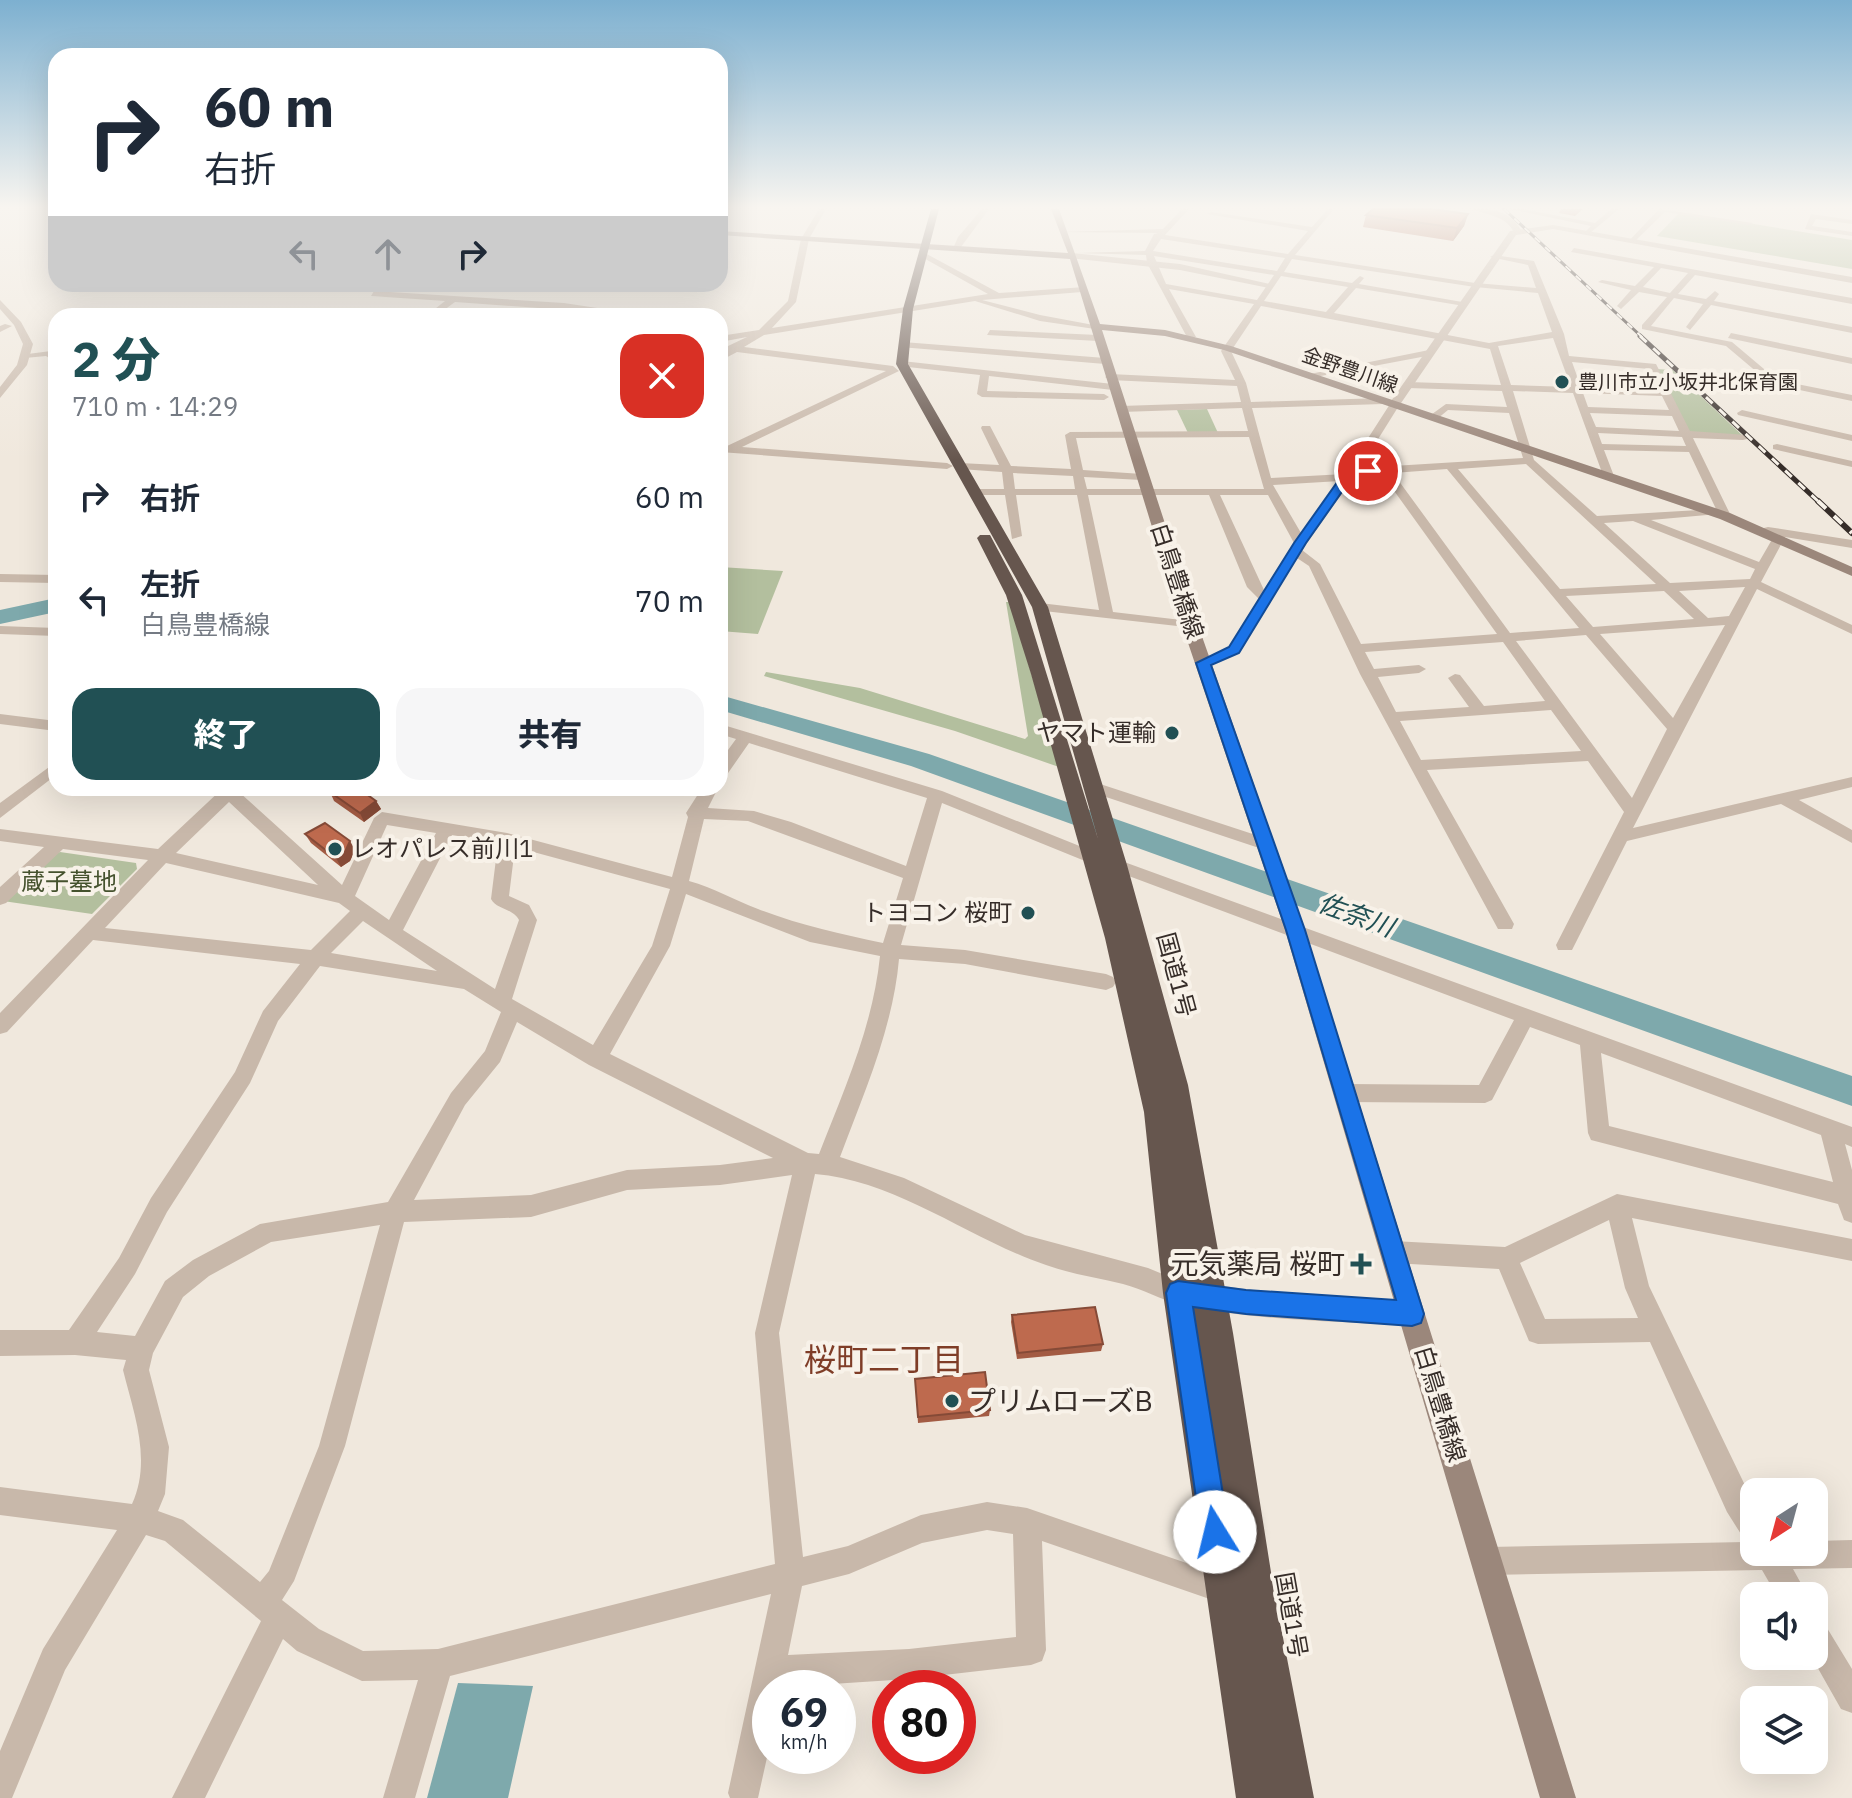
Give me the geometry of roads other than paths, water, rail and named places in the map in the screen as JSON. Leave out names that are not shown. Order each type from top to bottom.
[{"type":"highway","points":[[896,368],[891,342],[908,293]]},
{"type":"highway","points":[[896,368],[903,345],[903,310]]},
{"type":"highway","name":"国道1号","points":[[896,368],[954,466],[1014,595],[1082,784]]},
{"type":"highway","name":"国道1号","points":[[954,466],[975,492],[1040,607],[1082,784],[1175,1085],[1256,1591],[1294,1798]]},
{"type":"highway","name":"国道1号","points":[[1104,861],[1116,938],[1157,1112],[1178,1293],[1256,1798]]},
{"type":"main road","points":[[1083,293],[1097,332]]},
{"type":"main road","name":"金野豊川線","points":[[1097,332],[1191,337],[1227,348],[1720,514],[1779,537],[1852,572]]},
{"type":"main road","name":"白鳥豊橋線","points":[[1097,332],[1190,625],[1295,930],[1489,1561],[1558,1798]]},
{"type":"street","points":[[728,353],[764,331],[792,302],[794,293]]},
{"type":"street","points":[[992,293],[1030,316]]},
{"type":"street","points":[[728,338],[1035,293]]},
{"type":"street","points":[[1169,293],[1191,337]]},
{"type":"street","points":[[1205,293],[1493,347],[1559,334]]},
{"type":"street","points":[[1263,293],[1227,348],[1241,383],[1269,487],[1298,547],[1314,564],[1367,674],[1505,924]]},
{"type":"street","points":[[1328,315],[1346,293]]},
{"type":"street","points":[[1401,293],[1464,303]]},
{"type":"street","points":[[1203,663],[1234,650],[1298,547],[1350,474],[1389,402],[1408,385],[1470,293]]},
{"type":"street","points":[[1544,293],[1608,476]]},
{"type":"street","points":[[1621,306],[1633,293]]},
{"type":"street","points":[[1657,293],[1852,330]]},
{"type":"street","points":[[1645,327],[1675,293]]},
{"type":"street","points":[[1690,327],[1715,293]]},
{"type":"street","points":[[1730,340],[1760,293]]},
{"type":"street","points":[[1808,293],[1852,301]]},
{"type":"street","points":[[374,294],[580,308]]},
{"type":"street","points":[[441,308],[453,299]]},
{"type":"street","points":[[972,300],[1097,332]]},
{"type":"street","points":[[479,308],[488,301]]},
{"type":"street","points":[[0,303],[28,344],[13,381],[0,395]]},
{"type":"street","points":[[970,373],[979,342],[1013,311]]},
{"type":"street","points":[[0,317],[4,328],[16,340],[17,351],[0,385]]},
{"type":"street","points":[[732,327],[764,331]]},
{"type":"street","points":[[1645,327],[1852,361]]},
{"type":"street","points":[[1645,327],[1658,338],[1743,356]]},
{"type":"street","points":[[990,333],[1097,332]]},
{"type":"street","points":[[1730,340],[1743,356],[1774,382],[1852,398]]},
{"type":"street","points":[[903,345],[1105,361]]},
{"type":"street","points":[[1493,347],[1522,448],[1529,461],[1705,622]]},
{"type":"street","points":[[728,348],[896,368],[985,374],[1248,407],[1389,402]]},
{"type":"street","points":[[25,355],[48,353]]},
{"type":"street","points":[[1310,375],[1429,353]]},
{"type":"street","points":[[1568,359],[1653,366],[1720,514],[1596,520]]},
{"type":"street","points":[[728,448],[896,368]]},
{"type":"street","points":[[985,374],[982,394],[1115,392],[1241,383]]},
{"type":"street","points":[[1408,385],[1665,393]]},
{"type":"street","points":[[1433,417],[1446,407],[1512,410]]},
{"type":"street","points":[[1587,410],[1674,413]]},
{"type":"street","points":[[1742,413],[1852,438]]},
{"type":"street","points":[[986,428],[1007,469],[1016,536]]},
{"type":"street","points":[[1594,430],[1743,437]]},
{"type":"street","points":[[1107,615],[1070,435],[1254,434]]},
{"type":"street","points":[[1600,447],[1693,449]]},
{"type":"street","points":[[1777,447],[1852,464]]},
{"type":"street","points":[[728,451],[1142,477]]},
{"type":"street","points":[[975,492],[1213,492],[1385,470],[1529,461]]},
{"type":"street","points":[[1449,465],[1675,729]]},
{"type":"street","points":[[1385,470],[1634,813]]},
{"type":"street","points":[[1213,492],[1254,587],[1265,598]]},
{"type":"street","points":[[1636,518],[1763,568]]},
{"type":"street","points":[[1765,531],[1852,544]]},
{"type":"street","points":[[1565,945],[1675,729],[1779,537]]},
{"type":"street","points":[[0,578],[48,579]]},
{"type":"street","points":[[1556,593],[1754,583],[1852,630]]},
{"type":"street","points":[[1040,607],[1190,625]]},
{"type":"street","points":[[1354,649],[1734,620]]},
{"type":"street","points":[[0,630],[48,632]]},
{"type":"street","points":[[1367,674],[1419,669]]},
{"type":"street","points":[[1455,678],[1480,711]]},
{"type":"street","points":[[1390,717],[1554,705]]},
{"type":"street","points":[[0,719],[48,725]]},
{"type":"street","points":[[728,731],[936,795],[1104,861],[1852,1137]]},
{"type":"street","points":[[728,761],[746,736]]},
{"type":"street","points":[[1416,765],[1591,756]]},
{"type":"street","points":[[0,812],[48,773]]},
{"type":"street","points":[[1622,836],[1852,782]]},
{"type":"street","points":[[1082,784],[1265,844]]},
{"type":"street","points":[[768,1670],[790,1573],[767,1333],[817,1162],[851,1109],[868,1056],[910,874],[936,795]]},
{"type":"street","points":[[0,1026],[162,856],[226,796]]},
{"type":"street","points":[[238,796],[354,904],[467,984],[596,1059],[817,1162],[902,1189],[997,1235],[1047,1254],[1147,1279],[1178,1293],[1412,1314]]},
{"type":"street","points":[[596,1059],[661,946],[681,887],[694,813],[705,796]]},
{"type":"street","points":[[1784,799],[1852,837]]},
{"type":"street","points":[[694,813],[748,815],[910,874]]},
{"type":"street","points":[[75,1342],[127,1266],[159,1205],[243,1077],[270,1017],[354,904],[382,818],[507,839],[712,894],[749,913],[817,937],[890,951],[965,957],[1106,982]]},
{"type":"street","points":[[393,931],[447,828]]},
{"type":"street","points":[[0,835],[162,856],[354,904]]},
{"type":"street","points":[[188,1798],[271,1609],[332,1446],[395,1212],[458,1099],[493,1056],[528,920],[523,910],[500,899],[507,839]]},
{"type":"street","points":[[0,898],[60,842]]},
{"type":"street","points":[[91,933],[315,958],[467,984]]},
{"type":"street","points":[[1345,1093],[1485,1094],[1526,1016]]},
{"type":"street","points":[[1590,1040],[1599,1133],[1850,1204]]},
{"type":"street","points":[[1830,1129],[1850,1204]]},
{"type":"street","points":[[0,1789],[54,1660],[140,1519],[151,1494],[156,1447],[136,1370],[142,1349],[174,1289],[201,1268],[268,1232],[395,1212],[531,1206],[627,1180],[720,1175],[817,1162]]},
{"type":"street","points":[[1393,1252],[1506,1258],[1617,1205],[1852,1250]]},
{"type":"street","points":[[1617,1205],[1637,1288],[1654,1330],[1740,1503]]},
{"type":"street","points":[[1506,1258],[1538,1332],[1654,1330]]},
{"type":"street","points":[[0,1343],[75,1342],[142,1349]]},
{"type":"street","points":[[0,1501],[140,1519],[173,1530],[308,1640],[362,1666],[438,1664],[849,1560],[921,1529],[987,1516],[1027,1522],[1224,1590]]},
{"type":"street","points":[[788,1670],[909,1664],[1031,1650],[1027,1522]]},
{"type":"street","points":[[1828,1554],[1852,1554]]},
{"type":"street","points":[[1489,1561],[1740,1555]]},
{"type":"street","points":[[1828,1657],[1852,1698]]},
{"type":"street","points":[[399,1798],[438,1664]]},
{"type":"street","points":[[744,1793],[752,1752]]},
{"type":"water","points":[[458,1683],[533,1686],[508,1798],[427,1798]]},
{"type":"waterway","points":[[0,617],[48,607]]},
{"type":"waterway","name":"佐奈川","points":[[728,704],[920,760],[1852,1091]]},
{"type":"railway","points":[[1594,293],[1643,338]]},
{"type":"railway","points":[[1640,336],[1820,503]]},
{"type":"railway","points":[[1818,501],[1852,533]]},
{"type":"place","name":"豊川市立小坂井北保育園","points":[[1562,382]]},
{"type":"place","name":"ヤマト運輸","points":[[1172,733]]},
{"type":"place","name":"レオパレス前川1","points":[[335,849]]},
{"type":"place","name":"トヨコン 桜町","points":[[1028,913]]},
{"type":"place","name":"元気薬局 桜町","points":[[1361,1264]]},
{"type":"place","name":"プリムローズB","points":[[952,1401]]},
{"type":"district","name":"桜町二丁目","points":[[884,1360]]},
{"type":"park label","name":"蔵子墓地","points":[[69,882]]}]
